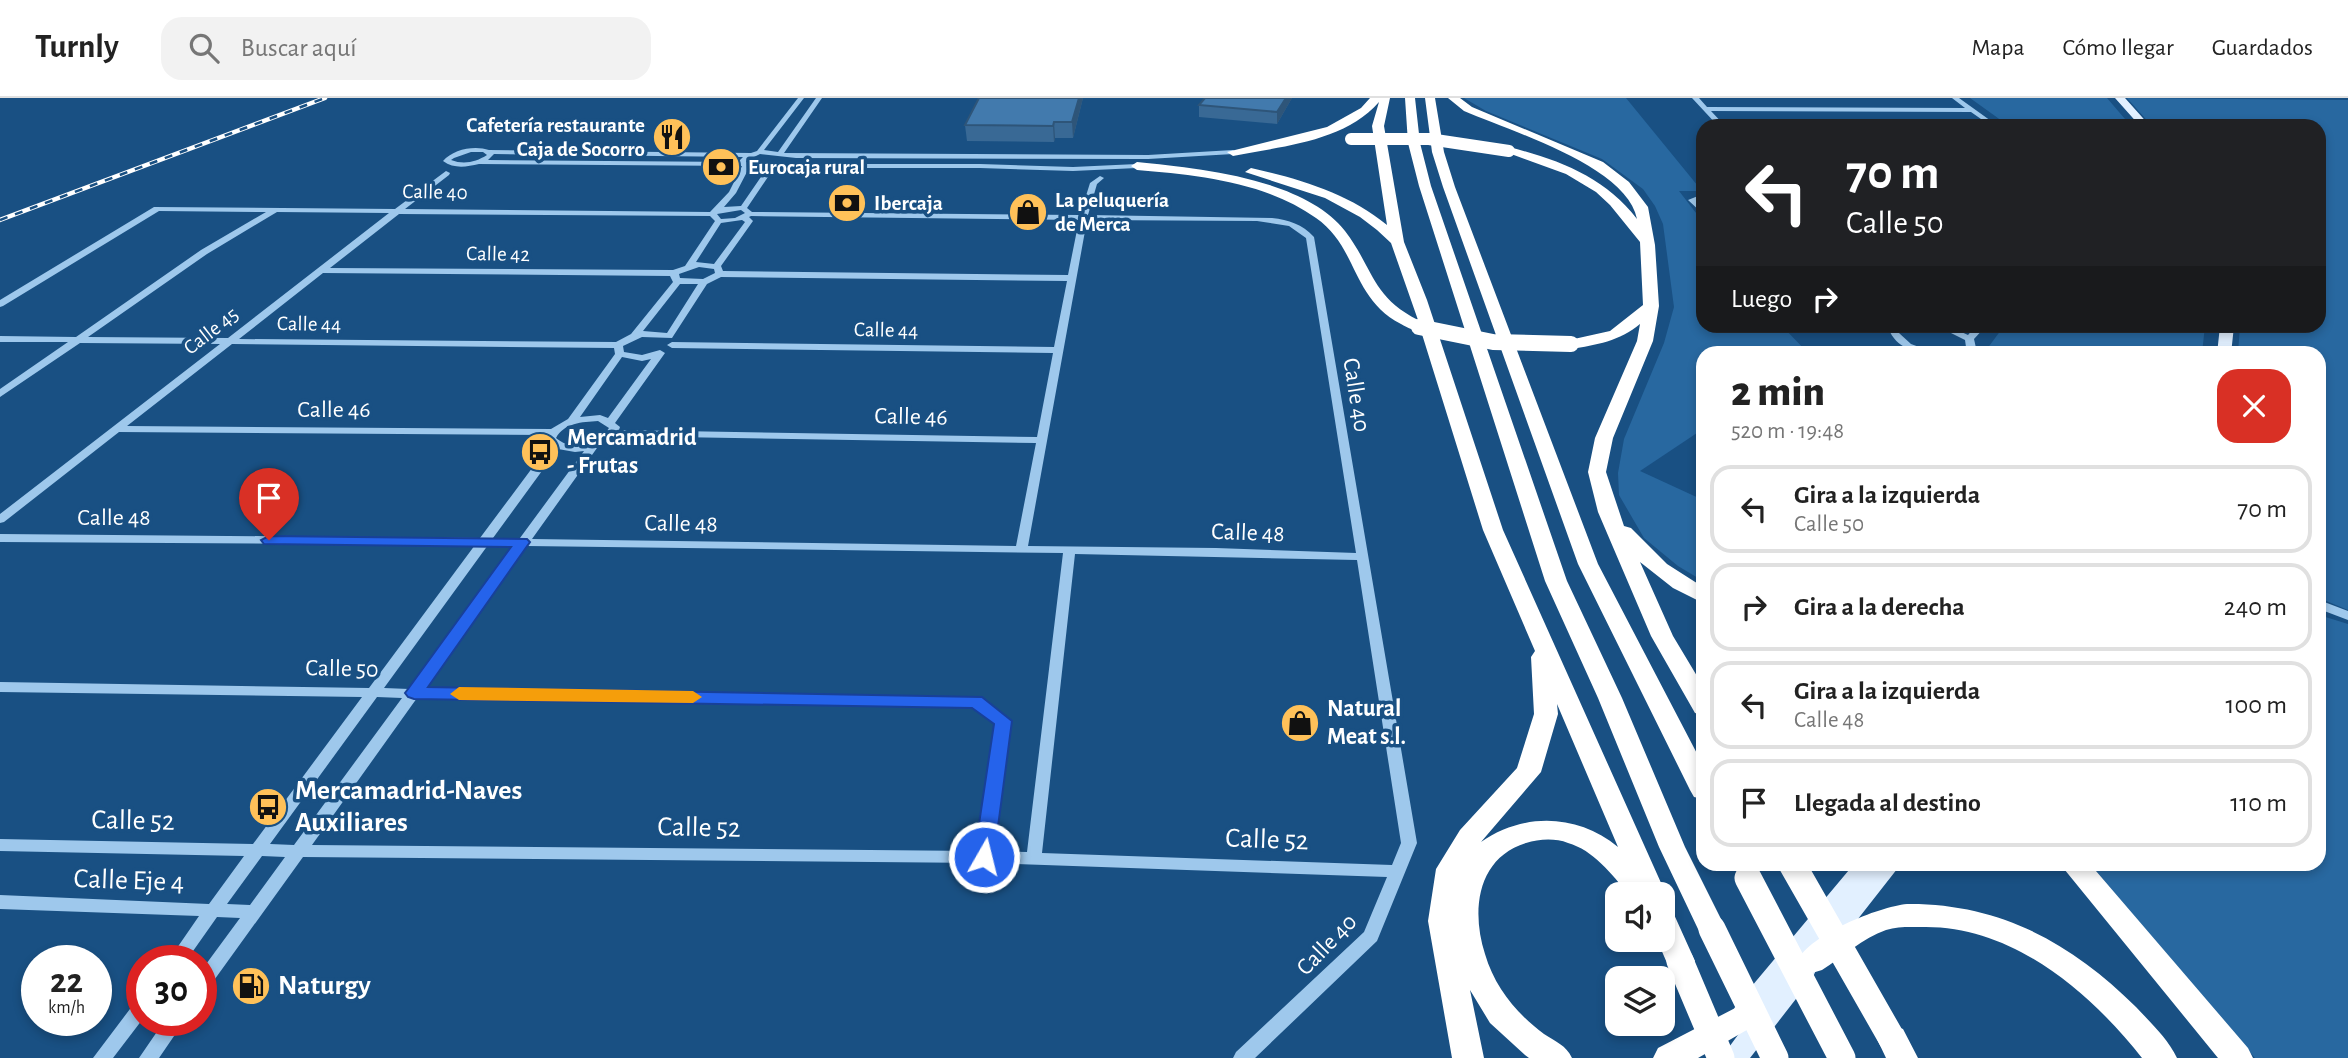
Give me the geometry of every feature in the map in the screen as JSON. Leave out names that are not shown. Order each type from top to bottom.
[{"type":"highway","points":[[1233,152],[1322,132],[1354,118],[1376,98]]},
{"type":"highway","points":[[1385,98],[1378,126],[1397,242],[1419,300],[1493,530],[1647,882]]},
{"type":"highway","points":[[1410,98],[1410,120],[1418,163],[1556,581],[1610,698],[1672,847],[1775,1058]]},
{"type":"highway","points":[[1430,98],[1438,152],[1449,187],[1588,564],[1696,776]]},
{"type":"highway","points":[[1453,98],[1468,109],[1599,165],[1625,185],[1641,207],[1648,245],[1651,306],[1645,341],[1604,438],[1597,471],[1608,512],[1662,636],[1696,695]]},
{"type":"highway","points":[[1233,152],[1351,139],[1429,139],[1509,151],[1548,162],[1581,176],[1607,192],[1625,209],[1648,245]]},
{"type":"highway","points":[[1137,166],[1186,164],[1220,167],[1292,182],[1355,206],[1379,222],[1397,242]]},
{"type":"highway","points":[[1137,166],[1220,177],[1267,190],[1310,209],[1337,228],[1377,301],[1398,317],[1419,327],[1493,342],[1571,344],[1600,340],[1626,331],[1651,306]]},
{"type":"highway","points":[[1608,512],[1640,552],[1696,592]]},
{"type":"highway","points":[[1468,1058],[1442,921],[1450,869],[1469,836],[1528,772],[1546,714],[1540,641]]},
{"type":"highway","points":[[1556,1058],[1535,1047],[1510,1025],[1483,992],[1470,958],[1464,922],[1468,885],[1481,858],[1502,841],[1525,831],[1554,828],[1588,839],[1621,863],[1634,882]]},
{"type":"highway","points":[[1796,871],[1897,1049]]},
{"type":"highway","points":[[2079,871],[2237,1058]]},
{"type":"highway","points":[[1744,872],[1842,1058]]},
{"type":"highway","points":[[1811,961],[1881,920],[1923,914],[1962,916],[2001,930],[2075,973],[2113,1003],[2144,1034],[2161,1058]]},
{"type":"highway","points":[[1675,948],[1721,1058]]},
{"type":"highway","points":[[1669,1058],[1741,1018]]},
{"type":"main road","points":[[2120,98],[2138,119]]},
{"type":"main road","points":[[1707,1058],[1862,871]]},
{"type":"main road","points":[[1734,1058],[1884,871]]},
{"type":"street","points":[[759,152],[801,98]]},
{"type":"street","points":[[784,153],[819,98]]},
{"type":"street","points":[[1695,98],[1716,119]]},
{"type":"street","points":[[1707,98],[1727,119]]},
{"type":"street","points":[[1955,98],[1985,119]]},
{"type":"street","points":[[1706,108],[1972,110]]},
{"type":"street","points":[[784,153],[788,160],[772,167],[479,162],[458,164],[447,160],[464,151],[749,155],[759,152],[1148,157],[1233,152]]},
{"type":"street","points":[[479,162],[489,158],[489,152]]},
{"type":"street","points":[[188,945],[483,542],[553,439],[572,421],[619,350],[635,335],[676,277],[689,266],[741,177],[744,165],[741,161],[749,155]]},
{"type":"street","points":[[781,164],[1057,169],[1137,166]]},
{"type":"street","points":[[746,213],[772,167]]},
{"type":"street","name":"Calle 45","points":[[0,520],[446,173]]},
{"type":"street","points":[[1021,550],[1083,218],[1094,183],[1100,178]]},
{"type":"street","name":"Calle 40","points":[[0,304],[157,209],[717,215]]},
{"type":"street","points":[[0,394],[204,252],[277,209]]},
{"type":"street","points":[[717,215],[746,213]]},
{"type":"street","points":[[717,215],[746,213]]},
{"type":"street","points":[[217,963],[302,851],[594,445],[605,441],[658,355],[671,340],[704,282],[718,270],[749,221],[746,213]]},
{"type":"street","name":"Calle 40","points":[[746,213],[1285,221],[1301,227],[1310,237],[1409,844],[1371,936],[1242,1058]]},
{"type":"street","points":[[689,266],[718,270],[1072,278]]},
{"type":"street","name":"Calle 42","points":[[321,270],[676,277],[704,282]]},
{"type":"street","name":"Calle 44","points":[[635,335],[651,333],[671,340],[1058,349]]},
{"type":"street","points":[[1957,333],[1969,339]]},
{"type":"street","points":[[1969,339],[1975,333]]},
{"type":"street","name":"Calle 44","points":[[0,339],[619,350],[642,358],[658,355]]},
{"type":"street","points":[[1969,339],[1971,346]]},
{"type":"street","name":"Calle 46","points":[[572,421],[600,418],[612,428],[1040,440]]},
{"type":"street","name":"Calle 46","points":[[116,429],[553,439],[566,448],[594,445]]},
{"type":"street","name":"Calle 48","points":[[0,538],[522,542],[1362,557]]},
{"type":"street","points":[[1034,858],[1069,551]]},
{"type":"street","points":[[2326,607],[2348,618]]},
{"type":"street","points":[[2326,612],[2348,618]]},
{"type":"street","name":"Calle 50","points":[[0,687],[975,702],[1003,721],[984,857]]},
{"type":"street","name":"Calle 52","points":[[0,845],[302,851],[984,857],[1398,871]]},
{"type":"street","name":"Calle Eje 4","points":[[0,902],[255,912]]},
{"type":"street","points":[[102,1058],[126,1027]]},
{"type":"street","points":[[148,1058],[164,1036]]},
{"type":"shaded area","points":[[1464,98],[1626,98],[1696,184],[1696,191],[1679,191],[1696,213],[1696,333],[1789,333],[1801,346],[1696,346],[1696,434],[1640,471],[1696,497],[1696,577],[1678,566],[1644,538],[1619,495],[1618,473],[1624,439],[1664,343],[1674,307],[1663,224],[1655,206],[1643,189],[1602,159],[1486,111]]},
{"type":"shaded area","points":[[1970,98],[2107,98],[2125,119],[1999,119]]},
{"type":"shaded area","points":[[2127,98],[2348,100],[2348,610],[2326,601],[2326,346],[2239,346],[2239,333],[2326,333],[2326,119],[2146,119]]},
{"type":"shaded area","points":[[1999,333],[2204,333],[2203,346],[1989,346]]},
{"type":"shaded area","points":[[2326,617],[2348,624],[2348,1058],[2255,1058],[2096,871],[2326,871]]},
{"type":"building","points":[[979,98],[1079,98],[1072,122],[1054,122],[1053,126],[965,125]]},
{"type":"building","points":[[1205,98],[1286,98],[1277,112],[1199,105]]},
{"type":"railway","points":[[0,220],[325,98]]},
{"type":"slow traffic","points":[[459,694],[693,697]]},
{"type":"place","name":"Cafetería restaurante Caja de Socorro","points":[[672,137]]},
{"type":"place","name":"Eurocaja rural","points":[[721,167]]},
{"type":"place","name":"Ibercaja","points":[[847,203]]},
{"type":"place","name":"La peluquería de Merca","points":[[1028,212]]},
{"type":"place","name":"Mercamadrid - Frutas","points":[[540,452]]},
{"type":"place","name":"Natural Meat s.l.","points":[[1300,723]]},
{"type":"place","name":"Mercamadrid-Naves Auxiliares","points":[[268,807]]},
{"type":"place","name":"Naturgy","points":[[251,986]]},
{"type":"route","points":[[269,540],[522,542],[414,693],[975,702],[1003,721],[984,857]]}]
